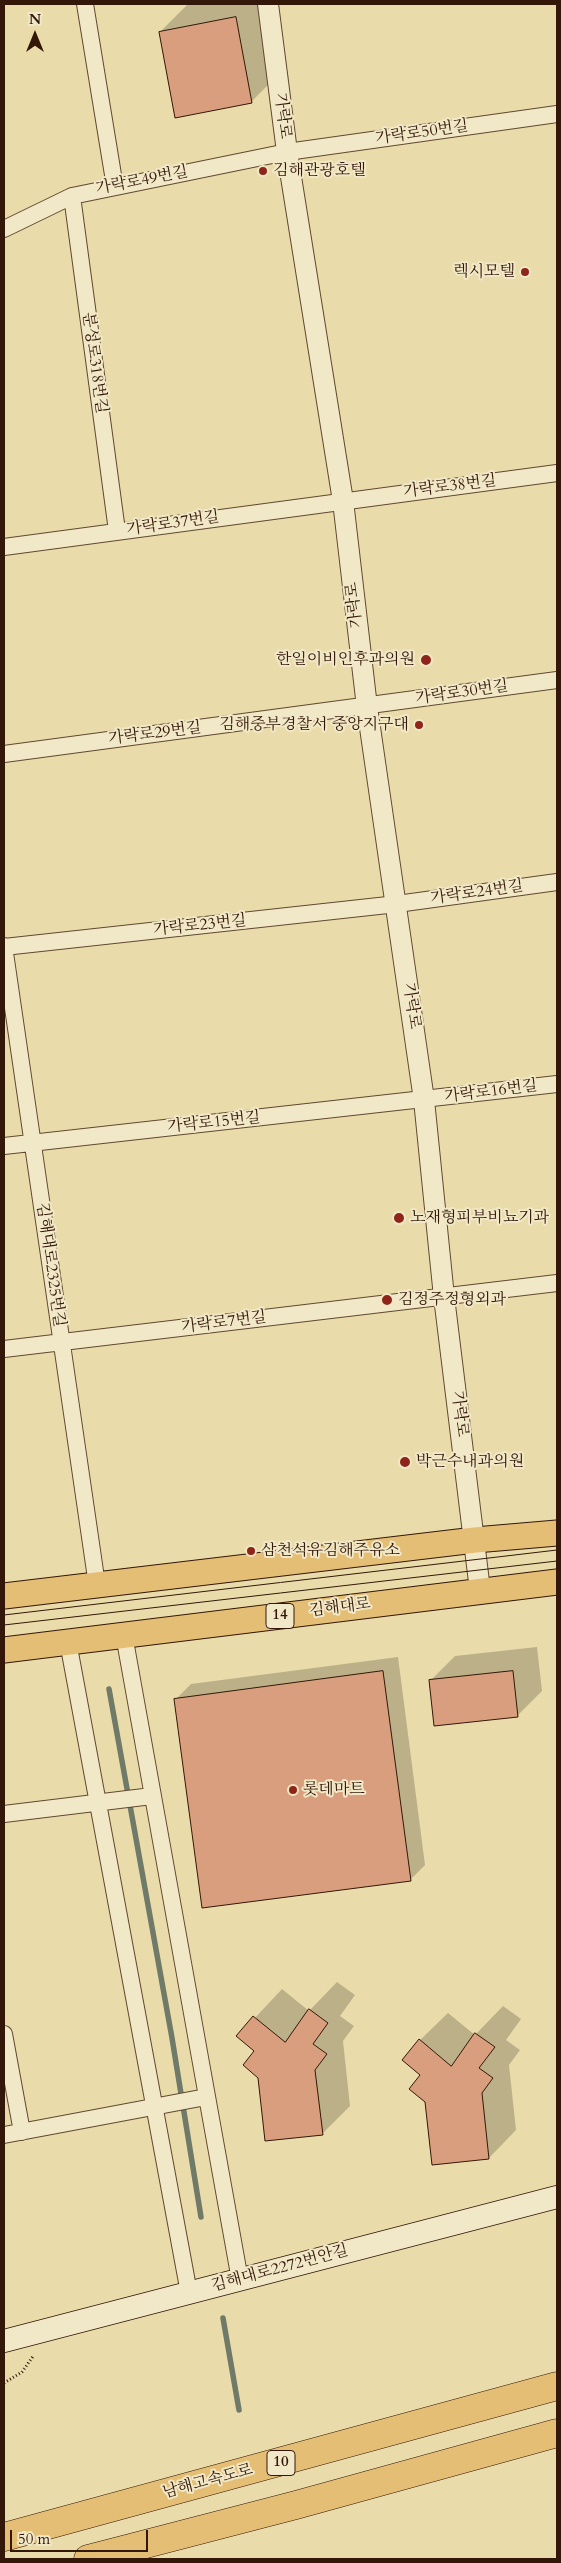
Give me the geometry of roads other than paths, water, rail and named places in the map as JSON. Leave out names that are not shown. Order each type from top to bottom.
[{"type":"highway","name":"남해고속도로","points":[[4,2538],[557,2386]]},
{"type":"highway","points":[[88,2559],[296,2505],[557,2433]]},
{"type":"main road","points":[[4,1596],[475,1540],[557,1533]]},
{"type":"main road","name":"김해대로","points":[[4,1650],[557,1582]]},
{"type":"main road","name":"김해대로2272번안길","points":[[4,2341],[557,2197]]},
{"type":"street","points":[[85,4],[115,187]]},
{"type":"street","name":"가락로","points":[[268,4],[287,152],[343,501],[367,706],[424,1100],[444,1297],[480,1590]]},
{"type":"street","name":"가락로50번길","points":[[287,152],[557,114]]},
{"type":"street","name":"가락로49번길","points":[[4,229],[72,196],[287,152]]},
{"type":"street","name":"분성로318번길","points":[[72,196],[117,531]]},
{"type":"street","name":"가락로38번길","points":[[343,501],[557,473]]},
{"type":"street","name":"가락로37번길","points":[[4,547],[343,501]]},
{"type":"street","name":"가락로30번길","points":[[367,706],[557,680]]},
{"type":"street","name":"가락로29번길","points":[[4,754],[367,706]]},
{"type":"street","name":"가락로24번길","points":[[397,904],[557,882]]},
{"type":"street","name":"가락로23번길","points":[[4,947],[397,904]]},
{"type":"street","name":"김해대로2325번길","points":[[4,947],[97,1585]]},
{"type":"street","name":"가락로16번길","points":[[424,1100],[557,1084]]},
{"type":"street","name":"가락로15번길","points":[[4,1146],[424,1100]]},
{"type":"street","points":[[444,1297],[557,1283]]},
{"type":"street","name":"가락로7번길","points":[[4,1349],[444,1297]]},
{"type":"street","points":[[124,1635],[145,1797],[206,2097],[240,2280]]},
{"type":"street","points":[[68,1642],[189,2293]]},
{"type":"street","points":[[4,1814],[145,1797]]},
{"type":"street","points":[[4,2034],[22,2132]]},
{"type":"street","points":[[4,2135],[206,2097]]},
{"type":"waterway","points":[[109,1689],[172,2038],[201,2217]]},
{"type":"waterway","points":[[223,2318],[239,2410]]},
{"type":"tram line","points":[[4,1615],[557,1550]]},
{"type":"tram line","points":[[4,1625],[557,1561]]},
{"type":"place","name":"김해관광호텔","points":[[263,171]]},
{"type":"place","name":"렉시모텔","points":[[525,272]]},
{"type":"place","name":"한일이비인후과의원","points":[[426,660]]},
{"type":"place","name":"김해중부경찰서 중앙지구대","points":[[419,725]]},
{"type":"place","name":"노재형피부비뇨기과","points":[[399,1218]]},
{"type":"place","name":"김정주정형외과","points":[[387,1300]]},
{"type":"place","name":"박근수내과의원","points":[[405,1462]]},
{"type":"place","name":"삼천석유김해주유소","points":[[251,1551]]},
{"type":"place","name":"롯데마트","points":[[293,1790]]}]
